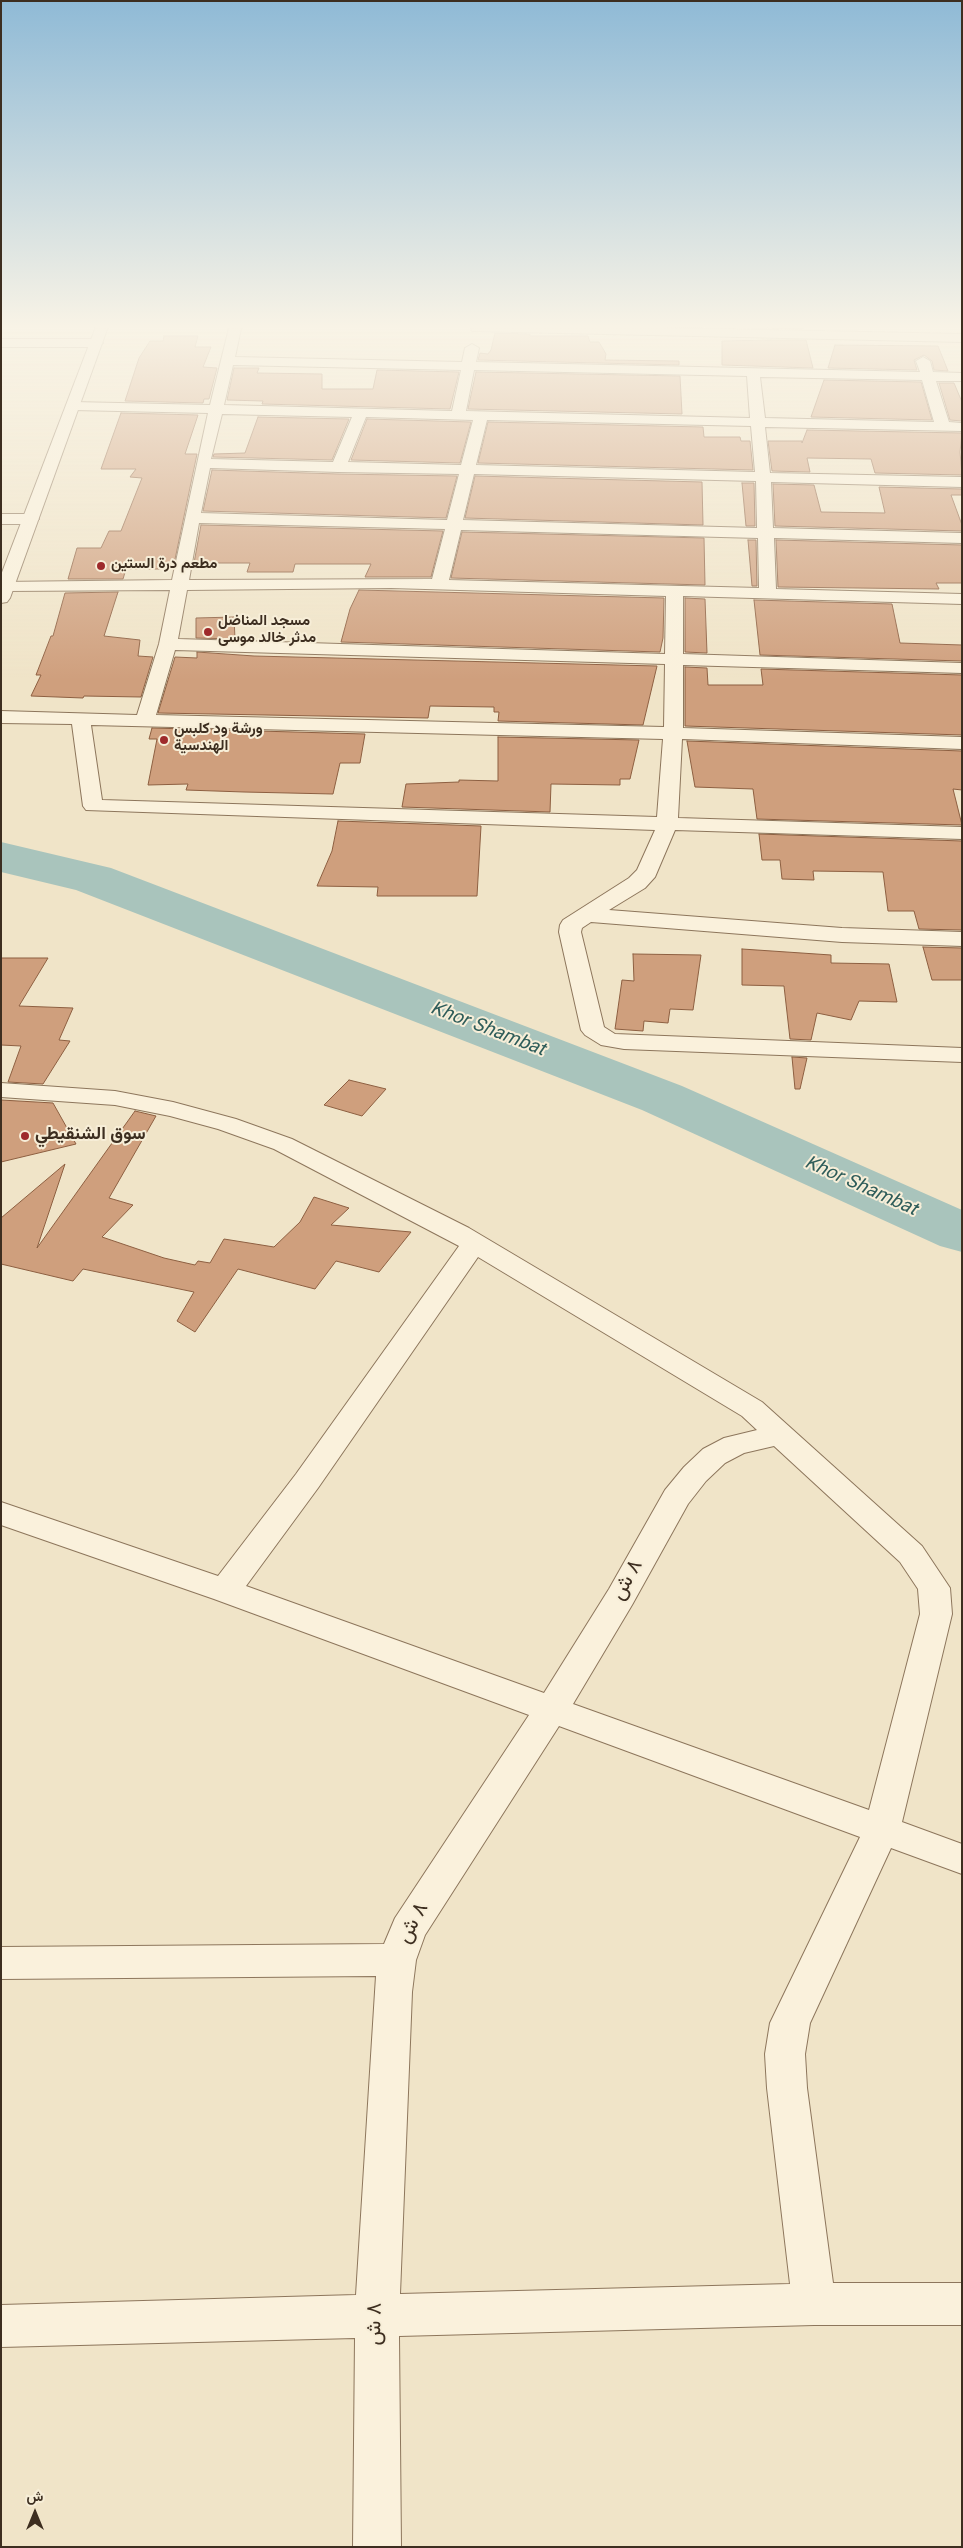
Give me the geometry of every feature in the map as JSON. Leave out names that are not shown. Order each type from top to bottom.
[{"type":"street","points":[[59,443],[5,584],[439,584],[962,599]]},
{"type":"street","points":[[145,721],[168,644],[207,443]]},
{"type":"street","points":[[338,466],[348,443]]},
{"type":"street","points":[[439,584],[474,443]]},
{"type":"street","points":[[760,443],[768,594]]},
{"type":"street","points":[[203,463],[962,482]]},
{"type":"street","points":[[192,518],[962,538]]},
{"type":"street","points":[[1,519],[31,519]]},
{"type":"street","points":[[675,592],[673,732],[667,826],[647,872],[637,883],[571,925],[570,932],[593,1030],[609,1040],[962,1055]]},
{"type":"street","points":[[168,644],[962,668]]},
{"type":"street","points":[[1,717],[673,732],[962,743]]},
{"type":"street","points":[[81,720],[93,806],[667,826],[962,833]]},
{"type":"street","points":[[587,915],[842,935],[962,939]]},
{"type":"street","points":[[1,1090],[114,1098],[173,1109],[226,1124],[283,1144],[474,1244],[752,1409],[911,1554],[934,1588],[936,1614],[882,1829],[790,2023],[785,2054],[787,2088],[814,2304]]},
{"type":"street","points":[[225,1591],[307,1481],[474,1244]]},
{"type":"street","name":"٨ ش","points":[[377,2547],[377,2314],[393,1992],[397,1960],[408,1929],[551,1710],[621,1597],[676,1498],[694,1474],[714,1456],[735,1445],[780,1435]]},
{"type":"street","points":[[1,1513],[225,1591],[962,1859]]},
{"type":"street","points":[[1,1963],[397,1960]]},
{"type":"street","points":[[1,2326],[377,2314],[814,2304],[962,2304]]},
{"type":"building","points":[[110,443],[189,443],[185,454],[197,454],[174,564],[162,564],[161,569],[126,569],[123,579],[68,579],[77,548],[101,548],[109,531],[121,531],[142,478],[130,477],[136,469],[101,469]]},
{"type":"building","points":[[249,443],[339,443],[332,460],[213,457],[214,454],[245,453]]},
{"type":"building","points":[[358,443],[465,443],[460,463],[351,460]]},
{"type":"building","points":[[483,443],[750,443],[753,470],[478,463]]},
{"type":"building","points":[[768,443],[961,443],[962,475],[875,473],[871,459],[807,458],[810,472],[772,471]]},
{"type":"building","points":[[212,470],[457,476],[446,518],[203,511]]},
{"type":"building","points":[[475,476],[702,482],[703,525],[465,518]]},
{"type":"building","points":[[742,483],[754,483],[755,526],[746,526]]},
{"type":"building","points":[[773,484],[814,485],[821,512],[885,513],[879,487],[962,489],[962,495],[951,495],[962,525],[962,531],[775,526]]},
{"type":"building","points":[[201,525],[443,531],[431,577],[365,577],[371,564],[295,564],[293,572],[247,572],[250,563],[194,563]]},
{"type":"building","points":[[462,532],[704,538],[705,585],[451,578]]},
{"type":"building","points":[[748,540],[756,540],[757,586],[752,586]]},
{"type":"building","points":[[776,540],[962,545],[962,583],[936,583],[939,589],[778,587]]},
{"type":"building","points":[[359,590],[664,598],[663,638],[660,652],[341,642],[350,609]]},
{"type":"building","points":[[118,592],[104,636],[140,640],[138,656],[153,657],[141,697],[84,696],[83,698],[31,696],[41,675],[36,675],[51,636],[53,636],[65,593]]},
{"type":"building","points":[[685,598],[705,599],[707,653],[685,652]]},
{"type":"building","points":[[754,600],[892,604],[900,643],[962,645],[962,661],[760,655]]},
{"type":"building","points":[[234,617],[235,639],[196,638],[196,618]]},
{"type":"building","points":[[197,652],[254,656],[657,666],[643,725],[498,721],[499,712],[494,712],[494,707],[430,706],[428,718],[158,713],[175,657],[197,658]]},
{"type":"building","points":[[685,667],[707,668],[708,685],[763,685],[761,669],[962,675],[962,735],[685,726]]},
{"type":"building","points":[[152,728],[365,734],[360,763],[340,763],[333,794],[244,792],[186,790],[188,784],[148,785],[157,739],[149,739]]},
{"type":"building","points":[[498,737],[639,740],[630,779],[620,779],[620,785],[551,784],[550,812],[402,807],[406,784],[459,782],[459,780],[498,781]]},
{"type":"building","points":[[687,741],[962,751],[962,790],[953,789],[962,825],[757,819],[753,789],[695,787]]},
{"type":"building","points":[[338,821],[481,826],[477,896],[377,896],[378,887],[317,886],[332,851]]},
{"type":"building","points":[[759,834],[962,841],[962,930],[919,929],[914,911],[888,911],[883,872],[813,871],[814,880],[782,879],[780,860],[762,860]]},
{"type":"building","points":[[923,947],[962,948],[962,980],[932,980]]},
{"type":"building","points":[[742,949],[831,955],[831,963],[889,964],[897,1002],[859,1001],[851,1020],[817,1013],[811,1040],[790,1039],[784,986],[742,985]]},
{"type":"building","points":[[633,954],[701,955],[693,1010],[670,1009],[668,1023],[644,1021],[643,1031],[615,1029],[622,980],[634,981]]},
{"type":"building","points":[[1,958],[48,958],[19,1006],[73,1008],[59,1040],[70,1041],[43,1084],[8,1082],[21,1046],[1,1045]]},
{"type":"building","points":[[792,1057],[807,1058],[800,1089],[795,1089]]},
{"type":"building","points":[[349,1080],[386,1089],[362,1116],[324,1105]]},
{"type":"building","points":[[1,1100],[53,1103],[76,1144],[1,1162]]},
{"type":"building","points":[[135,1111],[156,1116],[109,1198],[133,1205],[102,1237],[164,1258],[195,1265],[198,1261],[210,1263],[224,1239],[274,1247],[300,1222],[314,1197],[349,1208],[331,1225],[411,1232],[379,1272],[336,1261],[315,1289],[238,1269],[195,1332],[177,1321],[194,1292],[83,1269],[73,1281],[1,1264],[1,1218],[65,1164],[37,1248]]},
{"type":"waterway","name":"Khor Shambat","points":[[1,857],[93,879],[662,1098],[962,1233]]},
{"type":"place","name":"مطعم درة الستين","points":[[101,566]]},
{"type":"place","name":"مسجد المناضل مدثر خالد موسى","points":[[208,632]]},
{"type":"place","name":"ورشة ود كلبس الهندسية","points":[[164,740]]},
{"type":"place","name":"سوق الشنقيطي","points":[[25,1136]]}]
